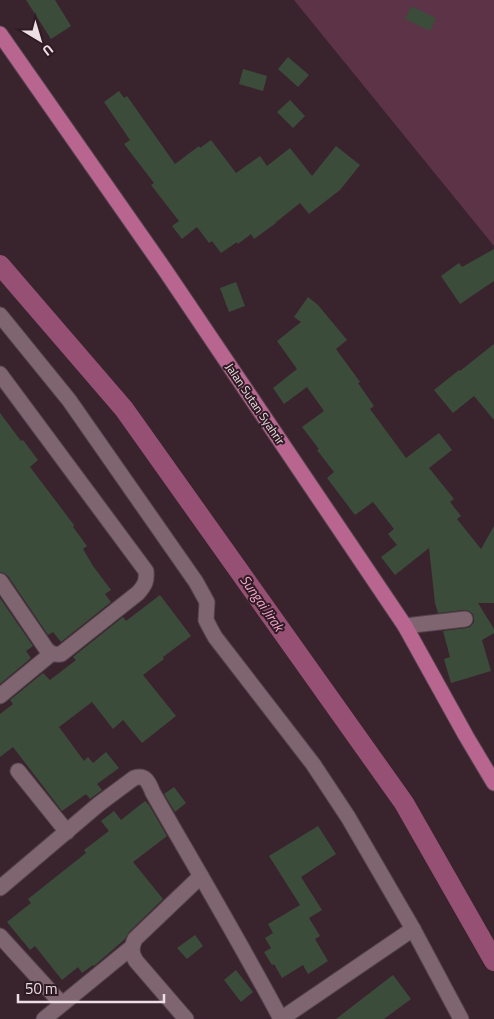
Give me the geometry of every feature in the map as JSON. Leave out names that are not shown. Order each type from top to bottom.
[{"type":"main road","name":"Jalan Sutan Syahrir","points":[[0,34],[165,270],[405,626],[494,783]]},
{"type":"street","points":[[3,324],[68,400],[196,582],[207,602],[206,620],[215,637],[314,764],[348,817],[413,929],[461,1019]]},
{"type":"street","points":[[0,374],[146,571],[147,578],[144,586],[138,593],[61,654],[51,654],[0,696]]},
{"type":"street","points":[[0,581],[51,654]]},
{"type":"street","points":[[405,626],[465,619]]},
{"type":"street","points":[[18,771],[67,832]]},
{"type":"street","points":[[0,888],[99,804],[139,776],[147,779],[200,876],[245,951],[281,1019],[413,929]]},
{"type":"street","points":[[186,1019],[136,961],[131,950],[135,939],[200,876]]},
{"type":"street","points":[[0,936],[62,1004]]},
{"type":"street","points":[[44,1019],[132,947]]},
{"type":"shaded area","points":[[294,0],[494,0],[494,246]]},
{"type":"building","points":[[26,0],[55,0],[71,26],[51,39]]},
{"type":"building","points":[[411,6],[436,18],[430,31],[405,19]]},
{"type":"building","points":[[288,57],[309,75],[298,87],[278,69]]},
{"type":"building","points":[[243,69],[267,76],[263,91],[239,84]]},
{"type":"building","points":[[119,91],[124,98],[127,96],[175,164],[199,146],[200,148],[211,140],[236,173],[260,156],[267,166],[290,148],[312,176],[336,146],[360,165],[340,190],[309,214],[300,203],[254,239],[251,234],[221,253],[212,241],[209,243],[197,227],[182,239],[172,226],[179,221],[151,185],[154,183],[124,144],[130,140],[104,102]]},
{"type":"building","points":[[290,100],[305,116],[293,128],[277,112]]},
{"type":"building","points":[[494,249],[494,281],[460,304],[441,276],[459,263],[462,267]]},
{"type":"building","points":[[236,282],[245,306],[229,312],[220,288]]},
{"type":"building","points":[[308,297],[318,305],[347,340],[336,349],[360,382],[358,383],[374,406],[370,409],[406,458],[439,433],[452,450],[429,468],[454,499],[450,502],[461,516],[457,519],[481,549],[494,526],[494,603],[478,603],[494,629],[494,633],[482,640],[491,671],[451,683],[444,659],[450,657],[443,631],[470,627],[474,622],[473,614],[464,610],[438,613],[435,603],[429,548],[395,575],[381,557],[397,545],[388,534],[394,529],[373,502],[355,515],[327,478],[334,472],[302,427],[324,411],[307,387],[284,404],[273,388],[297,369],[277,341],[301,322],[294,317]]},
{"type":"building","points":[[494,344],[494,420],[474,396],[453,413],[434,390]]},
{"type":"building","points":[[0,413],[38,460],[30,467],[74,525],[73,527],[87,546],[83,549],[111,590],[105,594],[111,602],[61,642],[53,632],[48,635],[8,576],[0,572]]},
{"type":"building","points":[[160,595],[191,636],[143,675],[176,716],[142,743],[123,720],[113,729],[92,702],[59,727],[84,761],[88,757],[93,763],[106,752],[119,768],[97,784],[102,790],[90,799],[86,794],[62,811],[13,747],[0,757],[0,714],[13,704],[10,700],[43,673],[50,680],[76,660],[73,657],[123,617],[126,621]]},
{"type":"building","points":[[0,598],[33,646],[26,651],[31,658],[0,684]]},
{"type":"building","points":[[174,787],[186,803],[175,812],[164,794]]},
{"type":"building","points":[[145,801],[167,836],[133,862],[163,899],[129,932],[125,939],[94,966],[82,973],[78,967],[62,980],[35,946],[30,950],[7,922],[31,903],[28,899],[86,853],[84,850],[109,831],[101,821],[114,811],[121,820]]},
{"type":"building","points":[[318,826],[336,854],[301,877],[322,910],[309,918],[320,936],[315,939],[328,961],[308,974],[303,965],[282,978],[264,952],[271,948],[265,938],[273,933],[268,924],[300,905],[269,856]]},
{"type":"building","points":[[195,935],[203,946],[187,959],[177,948]]},
{"type":"building","points":[[236,970],[253,992],[241,1002],[224,980]]},
{"type":"building","points":[[393,975],[411,999],[384,1019],[336,1019]]},
{"type":"waterway","name":"Sungai Jirak","points":[[0,265],[124,409],[404,803],[494,961]]}]
